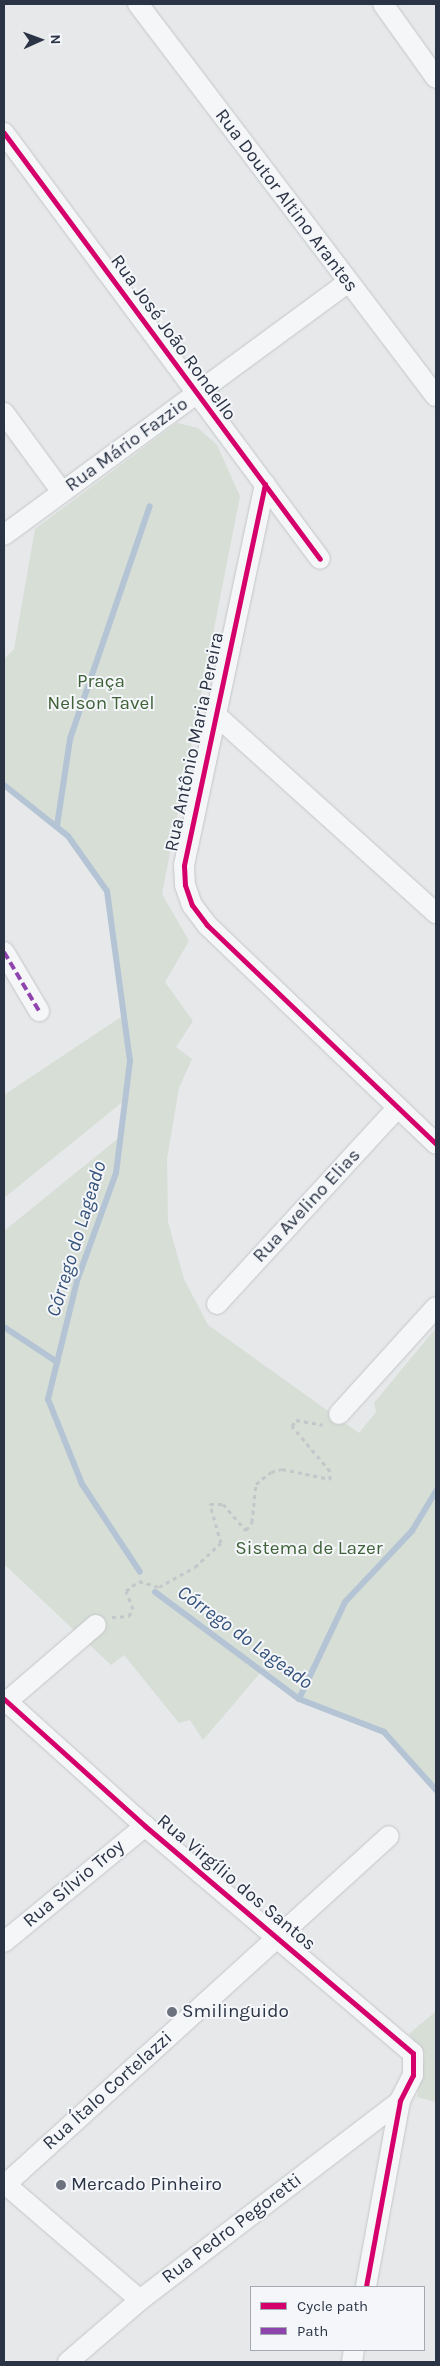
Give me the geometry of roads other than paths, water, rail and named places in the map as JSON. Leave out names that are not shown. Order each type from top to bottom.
[{"type":"street","name":"Rua Doutor Altino Arantes","points":[[138,4],[347,283],[436,396]]},
{"type":"street","points":[[383,4],[436,78]]},
{"type":"street","name":"Rua José João Rondello","points":[[4,133],[320,559]]},
{"type":"street","name":"Rua Mário Fazzio","points":[[4,535],[347,283]]},
{"type":"street","points":[[4,413],[62,492]]},
{"type":"street","name":"Rua Antônio Maria Pereira","points":[[264,484],[217,716],[184,866],[192,905],[207,925],[436,1144]]},
{"type":"street","points":[[217,716],[436,913]]},
{"type":"street","points":[[4,952],[39,1011]]},
{"type":"street","name":"Rua Avelino Elias","points":[[217,1304],[397,1108]]},
{"type":"street","points":[[336,1421],[436,1307]]},
{"type":"street","points":[[5,1701],[96,1624]]},
{"type":"street","name":"Rua Virgílio dos Santos","points":[[5,1701],[145,1826],[413,2053],[413,2075],[400,2101]]},
{"type":"street","name":"Rua Sílvio Troy","points":[[4,1942],[145,1826]]},
{"type":"street","name":"Rua Ítalo Cortelazzi","points":[[5,2184],[389,1836]]},
{"type":"street","points":[[366,2286],[400,2101]]},
{"type":"street","name":"Rua Pedro Pegoretti","points":[[68,2362],[140,2300],[400,2101]]},
{"type":"street","points":[[5,2184],[140,2300]]},
{"type":"waterway","points":[[57,826],[70,739],[150,506]]},
{"type":"waterway","name":"Córrego do Lageado","points":[[4,785],[68,836],[107,891],[130,1061],[116,1173],[77,1281],[48,1399],[82,1484],[140,1572]]},
{"type":"waterway","points":[[4,1327],[57,1362]]},
{"type":"waterway","points":[[299,1699],[345,1602],[412,1531],[436,1491]]},
{"type":"waterway","name":"Córrego do Lageado","points":[[155,1592],[299,1699],[384,1732],[436,1790]]},
{"type":"place","name":"Smilinguido","points":[[172,2012]]},
{"type":"place","name":"Mercado Pinheiro","points":[[61,2185]]},
{"type":"park label","name":"Praça Nelson Tavel","points":[[101,693]]},
{"type":"park label","name":"Sistema de Lazer","points":[[309,1549]]}]
